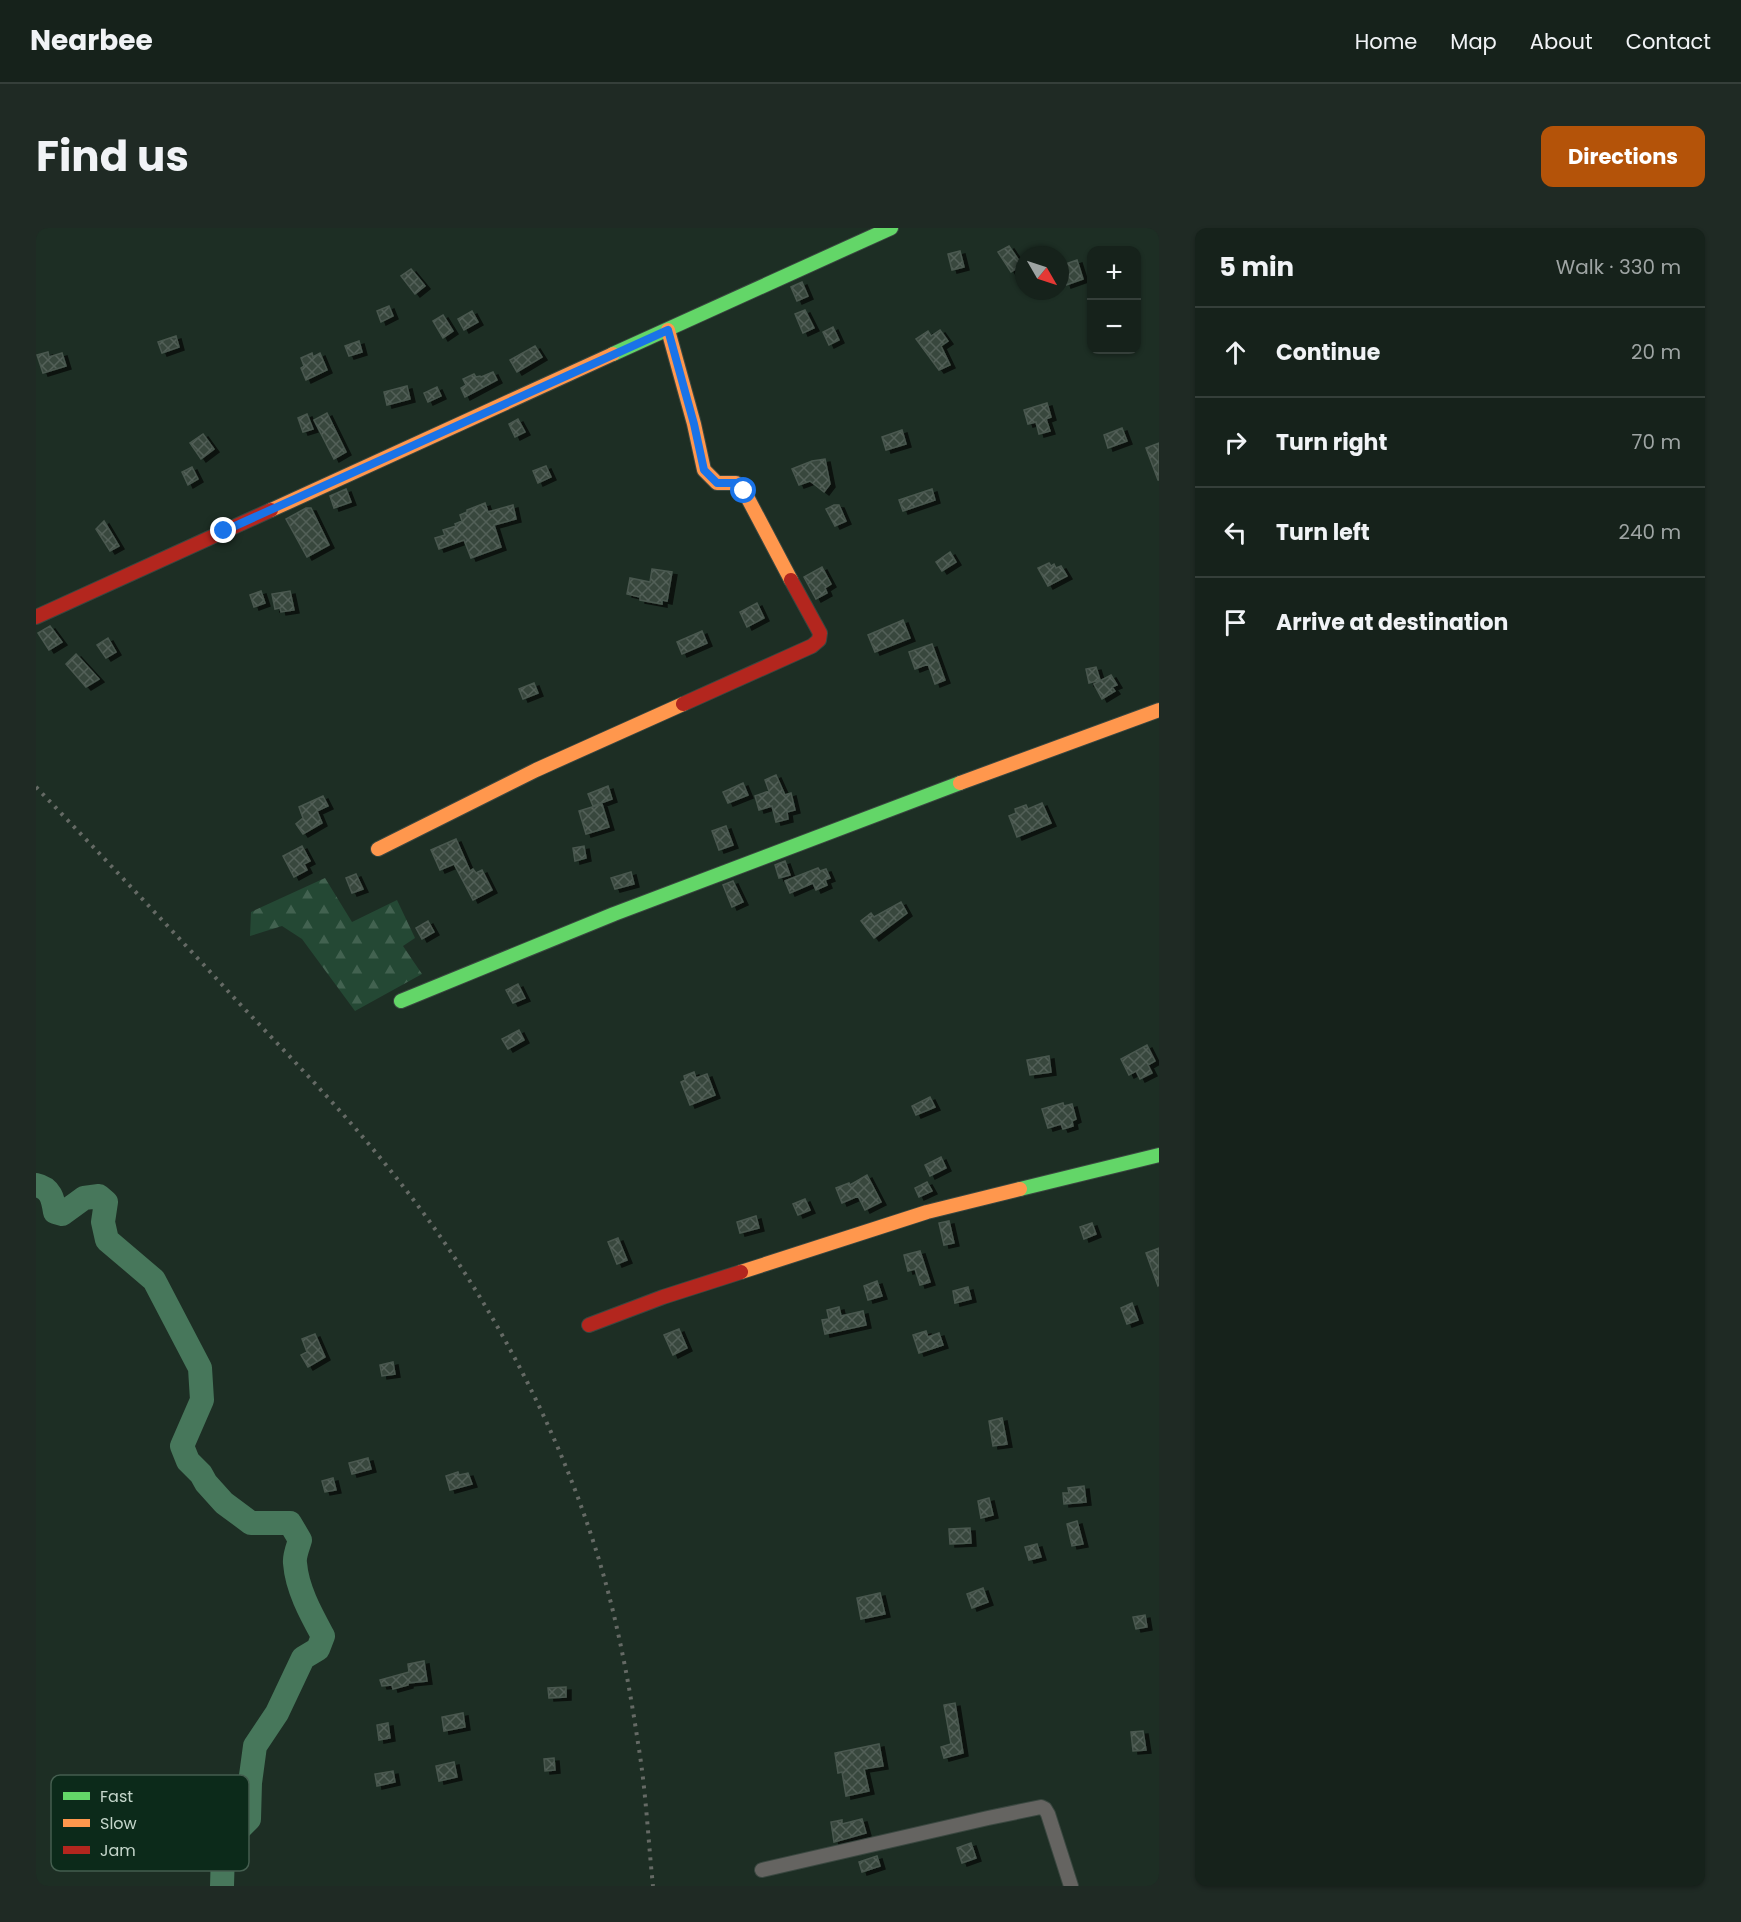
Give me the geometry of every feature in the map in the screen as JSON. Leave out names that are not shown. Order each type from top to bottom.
[{"type":"street","points":[[36,617],[891,228]]},
{"type":"street","points":[[378,849],[536,770],[812,646],[819,640],[820,633],[744,491],[736,483],[717,483],[704,470],[668,330]]},
{"type":"street","points":[[401,1001],[614,914],[858,820],[1159,710]]},
{"type":"street","points":[[589,1325],[663,1297],[927,1212],[1159,1155]]},
{"type":"street","points":[[762,1870],[1041,1807],[1048,1814],[1071,1886]]},
{"type":"green space","points":[[325,878],[352,922],[397,900],[415,938],[403,946],[422,974],[355,1011],[302,939],[282,926],[250,936],[251,912]]},
{"type":"building","points":[[1009,246],[1015,255],[1015,269],[1011,272],[998,252]]},
{"type":"building","points":[[960,251],[964,267],[952,270],[948,254]]},
{"type":"building","points":[[1077,260],[1083,279],[1069,284],[1069,263]]},
{"type":"building","points":[[411,269],[425,286],[415,294],[401,276]]},
{"type":"building","points":[[802,282],[808,296],[797,301],[791,287]]},
{"type":"building","points":[[389,306],[393,316],[381,322],[377,311]]},
{"type":"building","points":[[805,310],[814,328],[803,333],[795,314]]},
{"type":"building","points":[[472,311],[478,322],[464,330],[458,319]]},
{"type":"building","points":[[443,315],[453,331],[443,338],[433,321]]},
{"type":"building","points":[[833,327],[839,340],[829,345],[823,332]]},
{"type":"building","points":[[940,330],[948,341],[941,346],[950,365],[939,370],[916,339],[928,331],[931,336]]},
{"type":"building","points":[[176,336],[179,347],[162,353],[158,342]]},
{"type":"building","points":[[359,341],[362,352],[349,356],[345,346]]},
{"type":"building","points":[[535,346],[542,357],[517,372],[510,360]]},
{"type":"building","points":[[48,352],[49,357],[62,353],[66,366],[43,373],[37,355]]},
{"type":"building","points":[[312,353],[313,357],[320,353],[327,370],[306,380],[301,368],[304,366],[301,358]]},
{"type":"building","points":[[493,372],[497,380],[465,397],[461,388],[466,385],[463,379],[474,374],[476,377],[481,377]]},
{"type":"building","points":[[407,386],[410,399],[387,405],[384,392]]},
{"type":"building","points":[[437,387],[441,396],[428,402],[424,393]]},
{"type":"building","points":[[1047,403],[1051,417],[1046,419],[1050,431],[1039,434],[1036,422],[1028,424],[1024,410]]},
{"type":"building","points":[[327,413],[346,452],[334,459],[314,420]]},
{"type":"building","points":[[307,414],[313,429],[303,432],[298,418]]},
{"type":"building","points":[[518,419],[525,432],[515,437],[509,424]]},
{"type":"building","points":[[1122,428],[1127,441],[1108,448],[1104,435]]},
{"type":"building","points":[[902,430],[906,444],[886,450],[882,437]]},
{"type":"building","points":[[203,434],[214,449],[201,459],[190,443]]},
{"type":"building","points":[[1159,443],[1159,480],[1158,480],[1146,448]]},
{"type":"building","points":[[825,459],[830,484],[824,492],[810,481],[799,485],[792,469],[812,461]]},
{"type":"building","points":[[546,466],[551,477],[538,483],[533,471]]},
{"type":"building","points":[[192,467],[198,479],[188,485],[182,472]]},
{"type":"building","points":[[346,489],[351,502],[334,508],[330,496]]},
{"type":"building","points":[[932,489],[935,500],[903,511],[899,500]]},
{"type":"building","points":[[485,503],[488,512],[513,505],[516,519],[494,525],[501,547],[471,558],[464,540],[439,549],[435,538],[445,535],[443,530],[456,526],[455,524],[462,521],[460,515],[467,510]]},
{"type":"building","points":[[839,505],[846,521],[835,526],[826,509]]},
{"type":"building","points":[[306,508],[311,508],[329,545],[307,557],[286,519]]},
{"type":"building","points":[[104,521],[119,546],[110,551],[96,529]]},
{"type":"building","points":[[950,552],[956,562],[942,571],[936,562]]},
{"type":"building","points":[[1049,563],[1051,566],[1054,564],[1056,568],[1061,566],[1067,576],[1048,586],[1038,568]]},
{"type":"building","points":[[822,567],[831,584],[825,588],[827,593],[816,599],[804,577]]},
{"type":"building","points":[[652,569],[672,572],[667,601],[662,600],[662,604],[640,600],[640,597],[627,594],[630,578],[650,582]]},
{"type":"building","points":[[261,591],[265,603],[254,607],[250,595]]},
{"type":"building","points":[[290,591],[294,610],[281,612],[280,608],[275,609],[272,594]]},
{"type":"building","points":[[757,603],[764,618],[747,627],[740,612]]},
{"type":"building","points":[[903,620],[910,638],[875,652],[868,635]]},
{"type":"building","points":[[50,626],[62,642],[49,650],[38,633]]},
{"type":"building","points":[[702,631],[707,643],[682,654],[677,642]]},
{"type":"building","points":[[108,638],[116,652],[106,658],[97,645]]},
{"type":"building","points":[[932,644],[945,680],[935,684],[928,664],[915,669],[909,652]]},
{"type":"building","points":[[76,654],[99,679],[86,687],[66,664]]},
{"type":"building","points":[[1096,667],[1100,680],[1089,683],[1086,669]]},
{"type":"building","points":[[1111,675],[1117,685],[1112,687],[1115,691],[1102,699],[1094,684]]},
{"type":"building","points":[[534,683],[538,693],[523,699],[519,689]]},
{"type":"building","points":[[776,775],[785,795],[791,793],[795,810],[787,812],[788,819],[776,822],[772,806],[759,810],[755,796],[769,791],[765,780]]},
{"type":"building","points":[[743,783],[748,795],[728,803],[723,792]]},
{"type":"building","points":[[608,786],[612,799],[593,806],[588,794]]},
{"type":"building","points":[[323,796],[328,806],[317,811],[322,823],[303,834],[296,824],[303,818],[299,807]]},
{"type":"building","points":[[1042,803],[1051,823],[1017,837],[1009,816],[1016,813],[1015,809],[1026,805],[1028,809]]},
{"type":"building","points":[[602,804],[609,827],[586,834],[579,811]]},
{"type":"building","points":[[726,826],[733,845],[719,850],[712,831]]},
{"type":"building","points":[[456,839],[470,871],[473,869],[476,873],[482,870],[492,890],[473,900],[454,864],[440,870],[431,850]]},
{"type":"building","points":[[302,846],[310,861],[304,864],[307,870],[294,877],[283,856]]},
{"type":"building","points":[[584,846],[586,858],[575,861],[573,848]]},
{"type":"building","points":[[785,861],[790,875],[779,878],[775,865]]},
{"type":"building","points":[[818,868],[820,871],[826,869],[830,878],[825,880],[827,885],[816,890],[813,883],[790,893],[785,881]]},
{"type":"building","points":[[631,872],[634,884],[615,889],[611,878]]},
{"type":"building","points":[[356,874],[363,889],[352,893],[346,878]]},
{"type":"building","points":[[733,881],[743,902],[732,907],[723,885]]},
{"type":"building","points":[[901,902],[907,913],[874,938],[861,921],[871,913],[874,917]]},
{"type":"building","points":[[428,921],[434,932],[422,939],[416,928]]},
{"type":"building","points":[[518,984],[525,998],[513,1003],[506,990]]},
{"type":"building","points":[[519,1030],[524,1040],[508,1049],[502,1039]]},
{"type":"building","points":[[1147,1045],[1155,1061],[1148,1065],[1152,1073],[1140,1079],[1136,1071],[1129,1075],[1121,1059]]},
{"type":"building","points":[[1049,1056],[1051,1072],[1030,1075],[1027,1060]]},
{"type":"building","points":[[694,1072],[696,1078],[707,1074],[715,1095],[690,1105],[681,1082],[685,1080],[684,1076]]},
{"type":"building","points":[[930,1097],[935,1107],[916,1115],[912,1106]]},
{"type":"building","points":[[1063,1103],[1064,1106],[1072,1104],[1076,1119],[1072,1121],[1073,1126],[1063,1129],[1061,1124],[1048,1128],[1042,1109]]},
{"type":"building","points":[[941,1157],[946,1168],[930,1176],[925,1165]]},
{"type":"building","points":[[867,1175],[881,1202],[865,1210],[858,1196],[842,1203],[836,1188],[849,1183],[850,1185]]},
{"type":"building","points":[[927,1182],[932,1191],[919,1197],[915,1188]]},
{"type":"building","points":[[805,1199],[810,1210],[798,1215],[793,1204]]},
{"type":"building","points":[[756,1216],[759,1228],[740,1233],[737,1222]]},
{"type":"building","points":[[949,1221],[954,1243],[944,1245],[939,1223]]},
{"type":"building","points":[[1092,1223],[1096,1234],[1084,1239],[1080,1227]]},
{"type":"building","points":[[618,1238],[627,1260],[617,1264],[608,1242]]},
{"type":"building","points":[[1159,1248],[1159,1285],[1158,1286],[1146,1253]]},
{"type":"building","points":[[920,1251],[930,1282],[920,1285],[915,1269],[908,1271],[904,1255]]},
{"type":"building","points":[[877,1281],[882,1296],[868,1300],[864,1286]]},
{"type":"building","points":[[968,1287],[971,1299],[955,1303],[953,1291]]},
{"type":"building","points":[[1132,1303],[1138,1320],[1127,1324],[1121,1308]]},
{"type":"building","points":[[839,1307],[841,1316],[863,1311],[866,1325],[825,1334],[822,1320],[829,1319],[827,1310]]},
{"type":"building","points":[[679,1329],[687,1348],[673,1355],[664,1335]]},
{"type":"building","points":[[926,1331],[928,1337],[939,1333],[943,1345],[919,1353],[913,1335]]},
{"type":"building","points":[[315,1334],[325,1357],[308,1367],[301,1355],[307,1352],[302,1339]]},
{"type":"building","points":[[393,1362],[395,1374],[382,1376],[380,1365]]},
{"type":"building","points":[[1002,1418],[1007,1444],[993,1446],[989,1421]]},
{"type":"building","points":[[368,1458],[371,1469],[352,1474],[349,1463]]},
{"type":"building","points":[[458,1472],[459,1475],[468,1473],[472,1484],[450,1490],[446,1476]]},
{"type":"building","points":[[333,1478],[336,1490],[325,1492],[322,1481]]},
{"type":"building","points":[[1084,1486],[1086,1502],[1064,1504],[1063,1493],[1069,1493],[1068,1488]]},
{"type":"building","points":[[989,1498],[993,1515],[981,1518],[978,1501]]},
{"type":"building","points":[[1077,1521],[1083,1544],[1072,1546],[1067,1524]]},
{"type":"building","points":[[970,1528],[971,1543],[950,1544],[949,1529]]},
{"type":"building","points":[[1037,1544],[1041,1557],[1029,1560],[1025,1547]]},
{"type":"building","points":[[983,1588],[988,1602],[972,1608],[967,1594]]},
{"type":"building","points":[[880,1593],[885,1614],[861,1619],[857,1598]]},
{"type":"building","points":[[1145,1615],[1147,1627],[1136,1629],[1133,1617]]},
{"type":"building","points":[[424,1661],[427,1681],[408,1683],[408,1685],[393,1689],[392,1685],[382,1686],[380,1680],[409,1672],[408,1664]]},
{"type":"building","points":[[566,1687],[566,1697],[549,1698],[548,1688]]},
{"type":"building","points":[[955,1703],[963,1753],[944,1758],[941,1747],[951,1744],[944,1705]]},
{"type":"building","points":[[463,1713],[465,1727],[444,1731],[442,1717]]},
{"type":"building","points":[[388,1723],[390,1738],[379,1740],[377,1725]]},
{"type":"building","points":[[1143,1731],[1146,1750],[1133,1751],[1131,1732]]},
{"type":"building","points":[[879,1744],[883,1766],[864,1769],[869,1791],[846,1796],[842,1772],[838,1773],[835,1753]]},
{"type":"building","points":[[554,1758],[555,1770],[545,1771],[544,1759]]},
{"type":"building","points":[[454,1762],[457,1777],[439,1781],[436,1766]]},
{"type":"building","points":[[393,1771],[395,1782],[377,1786],[375,1774]]},
{"type":"building","points":[[862,1819],[866,1833],[834,1842],[831,1822],[842,1820],[842,1824]]},
{"type":"building","points":[[971,1843],[976,1858],[962,1863],[957,1848]]},
{"type":"building","points":[[877,1856],[880,1866],[862,1872],[859,1862]]},
{"type":"waterway","points":[[36,1185],[48,1191],[55,1212],[62,1214],[84,1198],[99,1196],[106,1202],[103,1222],[107,1240],[154,1280],[200,1368],[202,1400],[182,1446],[188,1461],[224,1503],[251,1523],[290,1523],[300,1540],[295,1560],[296,1573],[305,1601],[323,1636],[318,1649],[303,1658],[277,1713],[255,1746],[250,1783],[249,1819]]},
{"type":"waterway","points":[[222,1871],[222,1886]]},
{"type":"railway","points":[[36,787],[357,1130],[428,1219],[491,1315],[519,1366],[567,1470],[604,1577],[628,1681],[635,1723],[643,1779],[653,1886]]},
{"type":"traffic: fast","points":[[613,354],[891,228]]},
{"type":"traffic: fast","points":[[401,1001],[614,914],[960,783]]},
{"type":"traffic: fast","points":[[1020,1189],[1159,1155]]},
{"type":"traffic: slow","points":[[668,330],[704,470],[717,483],[736,483],[744,491],[791,580]]},
{"type":"traffic: slow","points":[[271,510],[613,354]]},
{"type":"traffic: slow","points":[[378,849],[536,770],[683,704]]},
{"type":"traffic: slow","points":[[960,783],[1159,710]]},
{"type":"traffic: slow","points":[[741,1272],[927,1212],[1020,1189]]},
{"type":"traffic: jam","points":[[36,617],[271,510]]},
{"type":"traffic: jam","points":[[683,704],[812,646],[819,640],[820,633],[791,580]]},
{"type":"traffic: jam","points":[[589,1325],[663,1297],[741,1272]]},
{"type":"route","points":[[224,531],[668,330],[704,470],[717,483],[736,483],[744,491]]}]
